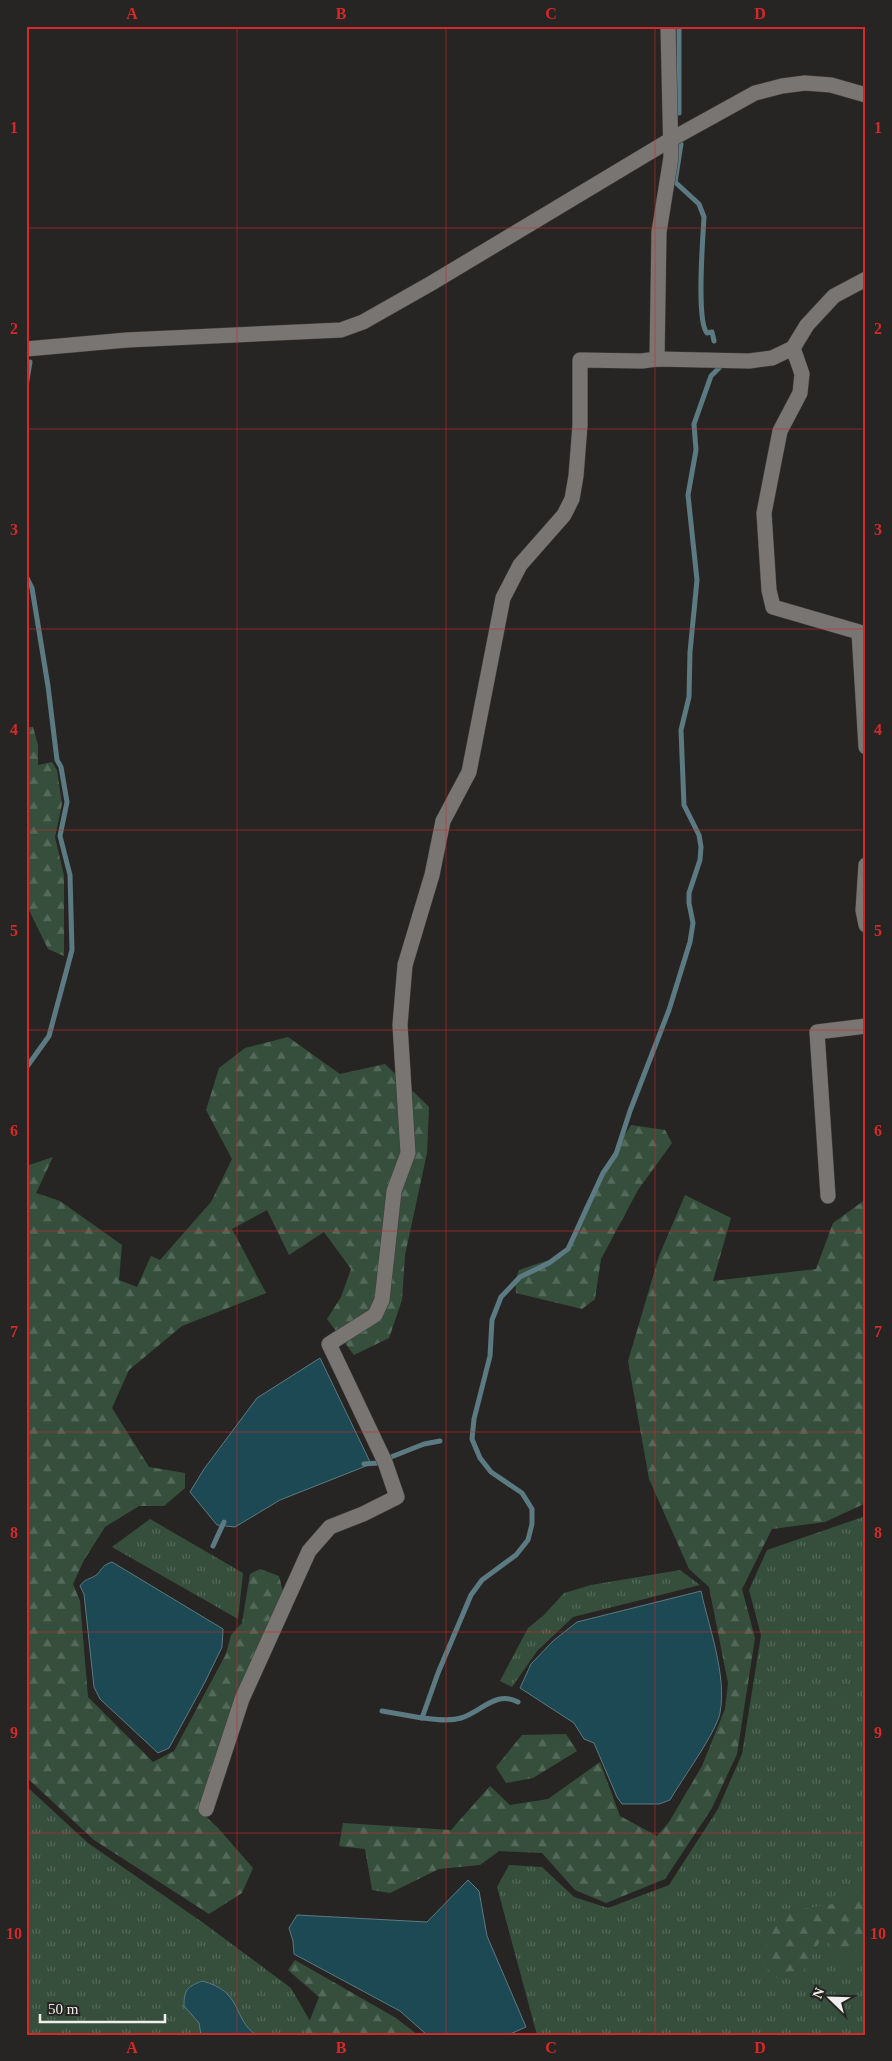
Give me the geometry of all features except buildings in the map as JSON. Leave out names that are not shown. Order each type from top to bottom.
[{"type":"street","points":[[657,359],[659,232],[671,157],[668,26]]},
{"type":"street","points":[[26,349],[127,340],[341,330],[362,322],[430,284],[670,140],[755,93],[782,86],[805,84],[831,85],[866,95]]},
{"type":"street","points":[[206,1809],[242,1699],[309,1551],[330,1527],[363,1514],[397,1497],[386,1462],[329,1344],[375,1315],[382,1300],[394,1191],[408,1152],[400,1025],[405,965],[432,875],[443,821],[469,772],[503,598],[520,565],[564,515],[572,499],[576,476],[580,425],[580,360],[749,361],[772,358],[793,348],[807,325],[834,296],[866,279]]},
{"type":"street","points":[[793,348],[802,374],[800,393],[780,432],[764,513],[769,590],[773,607],[859,632],[866,747]]},
{"type":"street","points":[[866,865],[863,910],[866,925]]},
{"type":"street","points":[[828,1196],[817,1032],[866,1026]]},
{"type":"green space","points":[[26,727],[33,727],[38,745],[38,765],[52,762],[57,770],[62,804],[55,837],[64,876],[64,956],[48,949],[26,904]]},
{"type":"green space","points":[[288,1037],[340,1074],[385,1064],[429,1107],[427,1153],[405,1255],[402,1300],[389,1338],[354,1355],[327,1319],[341,1297],[351,1269],[324,1232],[289,1255],[267,1210],[232,1229],[266,1293],[182,1326],[129,1370],[112,1408],[149,1467],[185,1473],[185,1488],[164,1506],[139,1506],[105,1527],[84,1560],[73,1584],[80,1601],[88,1697],[153,1762],[174,1751],[226,1654],[231,1635],[242,1623],[250,1574],[260,1569],[279,1576],[284,1596],[199,1810],[218,1828],[253,1868],[242,1893],[209,1914],[94,1840],[26,1777],[26,1166],[53,1157],[36,1193],[60,1201],[122,1245],[119,1280],[137,1287],[151,1256],[160,1260],[211,1202],[232,1159],[206,1110],[219,1068],[245,1048]]},
{"type":"green space","points":[[631,1125],[665,1130],[672,1143],[638,1190],[601,1259],[595,1299],[582,1309],[516,1293],[515,1281],[519,1270],[566,1254],[594,1188]]},
{"type":"green space","points":[[685,1195],[731,1218],[713,1281],[816,1269],[833,1223],[866,1199],[866,1503],[825,1522],[772,1529],[742,1589],[755,1638],[737,1754],[712,1808],[665,1879],[606,1903],[575,1890],[542,1853],[499,1851],[480,1865],[439,1869],[390,1893],[372,1890],[365,1849],[339,1846],[343,1823],[451,1830],[490,1786],[510,1805],[548,1799],[600,1762],[620,1816],[657,1836],[669,1822],[702,1766],[725,1709],[728,1683],[709,1587],[689,1569],[649,1479],[628,1361],[659,1256]]},
{"type":"green space","points":[[866,1516],[866,2035],[537,2035],[497,1887],[509,1865],[542,1867],[574,1897],[608,1908],[669,1885],[718,1809],[742,1754],[761,1635],[749,1590],[767,1550]]},
{"type":"green space","points":[[150,1519],[243,1573],[238,1619],[112,1547]]},
{"type":"green space","points":[[680,1570],[700,1585],[573,1617],[537,1651],[512,1687],[500,1681],[528,1628],[544,1615],[564,1593],[591,1585]]},
{"type":"green space","points":[[566,1734],[577,1751],[533,1778],[506,1783],[496,1767],[522,1735]]},
{"type":"green space","points":[[26,1786],[88,1843],[202,1922],[291,1988],[318,2035],[26,2035]]},
{"type":"green space","points":[[866,1882],[866,1940],[848,1964],[822,1937],[801,1975],[778,1979],[761,1963],[770,1933],[784,1912],[851,1901]]},
{"type":"green space","points":[[295,1960],[396,2018],[418,2035],[304,2035],[319,1997],[288,1970]]},
{"type":"water","points":[[320,1358],[371,1464],[280,1500],[235,1527],[217,1525],[190,1492],[204,1469],[257,1398]]},
{"type":"water","points":[[112,1562],[223,1629],[222,1647],[205,1682],[169,1748],[158,1753],[100,1699],[94,1687],[84,1594],[80,1586],[96,1575],[105,1565]]},
{"type":"water","points":[[701,1591],[716,1652],[721,1683],[722,1698],[717,1722],[706,1744],[670,1800],[659,1804],[622,1804],[617,1797],[594,1743],[584,1739],[574,1723],[520,1688],[531,1664],[553,1641],[577,1622]]},
{"type":"water","points":[[468,1880],[479,1891],[487,1936],[526,2027],[508,2035],[427,2035],[400,2011],[294,1954],[289,1928],[297,1915],[427,1922]]},
{"type":"water","points":[[202,1981],[215,1985],[231,1998],[243,2021],[256,2035],[201,2035],[199,2023],[184,2006],[187,1990]]},
{"type":"waterway","points":[[679,26],[679,113]]},
{"type":"waterway","points":[[681,144],[675,182],[699,204],[704,217],[701,278],[702,313],[707,333],[712,332],[714,341]]},
{"type":"waterway","points":[[26,386],[30,362]]},
{"type":"waterway","points":[[382,1711],[422,1718],[438,1673],[471,1595],[482,1580],[516,1555],[528,1540],[532,1524],[532,1509],[522,1493],[491,1472],[480,1458],[472,1439],[474,1419],[490,1356],[492,1320],[501,1297],[520,1277],[549,1263],[568,1249],[603,1173],[616,1154],[630,1111],[669,1010],[690,942],[693,923],[689,893],[700,860],[701,847],[699,835],[684,805],[681,730],[689,697],[690,652],[697,580],[688,495],[696,450],[694,424],[711,376],[719,368]]},
{"type":"waterway","points":[[26,576],[32,588],[48,686],[57,760],[61,767],[67,802],[60,836],[70,875],[72,950],[49,1036],[26,1068]]},
{"type":"waterway","points":[[391,1457],[424,1444],[440,1441]]},
{"type":"waterway","points":[[364,1464],[378,1463]]},
{"type":"waterway","points":[[213,1546],[224,1522]]},
{"type":"waterway","points":[[422,1718],[451,1720],[468,1715],[496,1700],[510,1699],[518,1702]]}]
